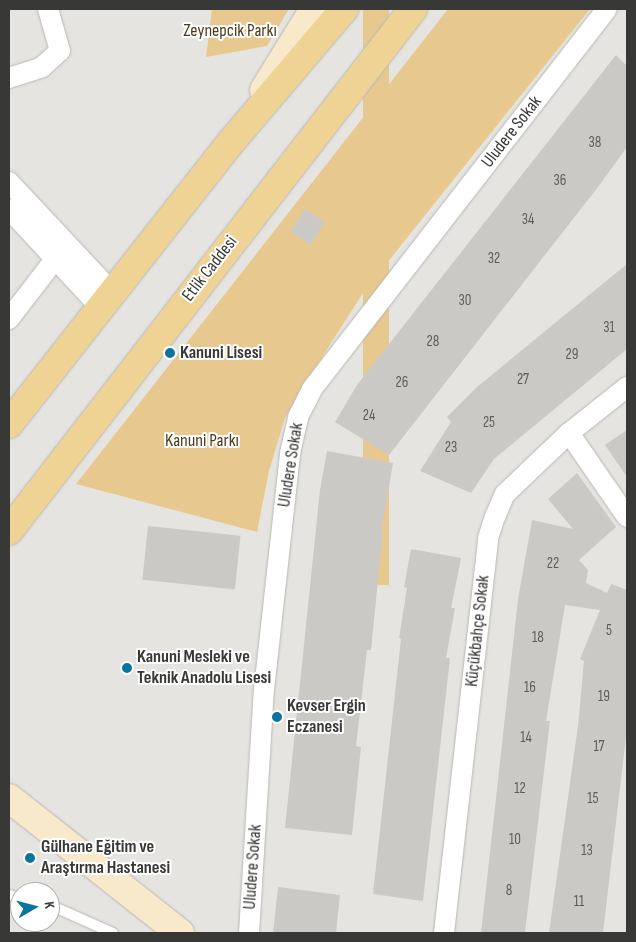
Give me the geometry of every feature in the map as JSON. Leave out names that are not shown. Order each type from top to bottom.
[{"type":"main road","points":[[231,142],[314,9]]},
{"type":"main road","points":[[9,424],[47,373],[231,142],[344,9]]},
{"type":"main road","name":"Etlik Caddesi","points":[[9,531],[413,9]]},
{"type":"main road","points":[[9,798],[180,933]]},
{"type":"street","points":[[9,78],[42,67],[60,51],[48,9]]},
{"type":"street","name":"Uludere Sokak","points":[[249,933],[264,690],[290,452],[298,417],[312,389],[607,9]]},
{"type":"street","points":[[9,182],[106,299]]},
{"type":"street","points":[[9,209],[56,258],[106,299]]},
{"type":"street","points":[[9,319],[56,258]]},
{"type":"street","name":"Küçükbahçe Sokak","points":[[444,933],[488,538],[505,494],[569,433],[627,387]]},
{"type":"street","points":[[569,433],[627,517]]},
{"type":"lane","points":[[9,408],[47,373]]},
{"type":"lane","points":[[60,909],[113,933]]},
{"type":"green space","name":"Zeynepcik Parkı","points":[[212,9],[289,9],[267,46],[206,57]]},
{"type":"green space","points":[[363,9],[389,9],[389,585],[363,585]]},
{"type":"green space","name":"Kanuni Parkı","points":[[448,9],[590,9],[363,293],[315,368],[285,418],[269,471],[257,532],[76,484]]},
{"type":"building","points":[[616,55],[627,66],[627,147],[598,187],[389,455],[335,422],[357,385]]},
{"type":"building","points":[[305,209],[325,222],[310,245],[290,232]]},
{"type":"building","points":[[627,264],[627,349],[494,459],[471,493],[420,471],[451,422],[447,417],[477,387]]},
{"type":"building","points":[[627,430],[627,477],[605,445]]},
{"type":"building","points":[[327,451],[393,463],[381,533],[383,530],[371,650],[367,650],[356,746],[361,747],[352,835],[285,828],[320,490]]},
{"type":"building","points":[[577,473],[616,527],[579,560],[588,570],[586,583],[607,593],[611,584],[627,590],[627,728],[603,933],[549,933],[578,726],[584,661],[580,659],[600,610],[565,605],[546,721],[550,721],[525,933],[481,933],[518,599],[532,520],[573,529],[548,499]]},
{"type":"building","points":[[148,526],[240,536],[235,589],[142,580]]},
{"type":"building","points":[[411,549],[461,558],[451,608],[455,608],[446,658],[450,658],[423,901],[373,894],[401,639],[399,638],[407,588],[404,587]]},
{"type":"building","points":[[278,887],[340,895],[336,933],[273,933]]},
{"type":"place","name":"Kanuni Lisesi","points":[[170,353]]},
{"type":"place","name":"Kanuni Mesleki ve Teknik Anadolu Lisesi","points":[[127,668]]},
{"type":"place","name":"Kevser Ergin Eczanesi","points":[[277,717]]},
{"type":"place","name":"Gülhane Eğitim ve Araştırma Hastanesi","points":[[30,858]]}]
